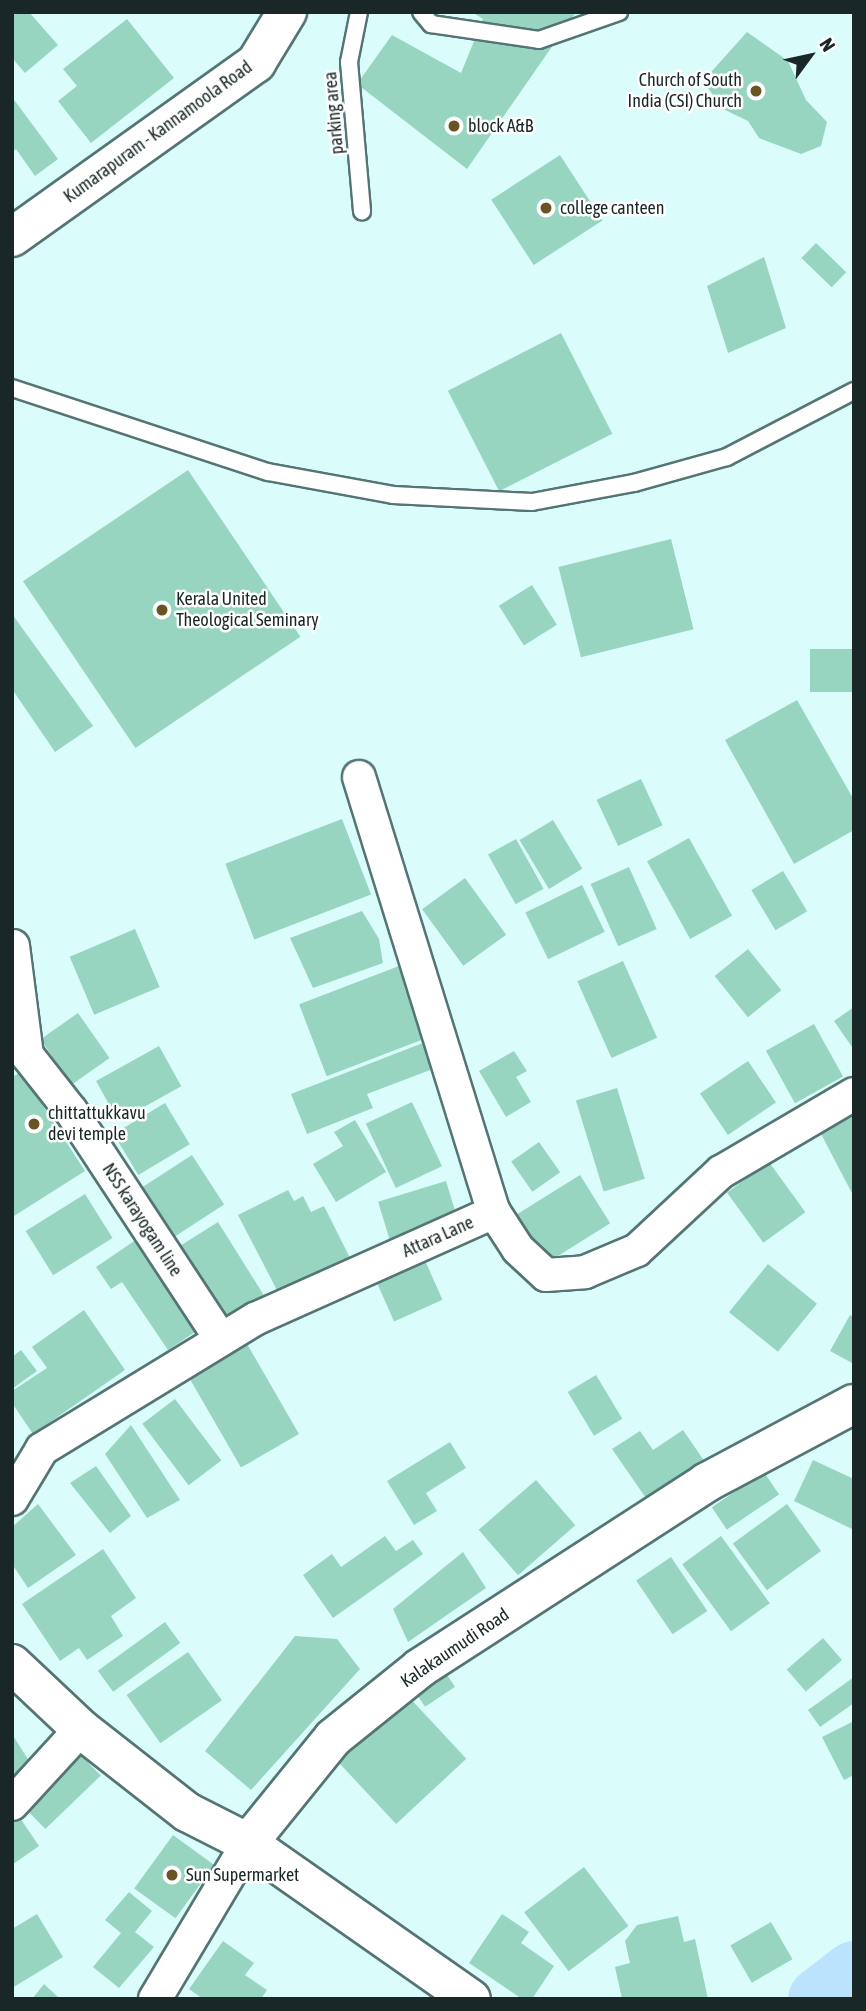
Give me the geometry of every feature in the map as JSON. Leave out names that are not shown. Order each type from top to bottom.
[{"type":"main road","name":"Kumarapuram - Kannamoola Road","points":[[12,236],[256,63],[287,12]]},
{"type":"main road","name":"Kalakaumudi Road","points":[[247,1843],[333,1738],[420,1668],[707,1482],[854,1404]]},
{"type":"main road","points":[[12,1664],[81,1729],[187,1812],[247,1843],[471,1999]]},
{"type":"street","points":[[359,777],[494,1212]]},
{"type":"street","name":"NSS karayogam line","points":[[13,946],[27,1055],[71,1111],[221,1339]]},
{"type":"street","name":"Attara Lane","points":[[12,1499],[42,1449],[221,1339],[494,1212],[518,1250],[546,1275],[585,1272],[637,1250],[721,1172],[854,1094]]},
{"type":"street","points":[[12,1804],[81,1729]]},
{"type":"street","name":"Kalakaumudi Road","points":[[155,1999],[247,1843]]},
{"type":"lane","name":"parking area","points":[[359,12],[349,62],[362,211]]},
{"type":"lane","points":[[421,12],[431,23],[539,40],[620,12]]},
{"type":"lane","points":[[12,388],[268,472],[393,495],[532,502],[634,483],[727,457],[854,391]]},
{"type":"building","points":[[12,12],[29,12],[58,45],[25,73],[12,58]]},
{"type":"building","name":"block A&B","points":[[472,12],[576,12],[467,169],[357,84],[392,35],[461,73],[483,19]]},
{"type":"building","points":[[127,19],[174,78],[91,143],[58,101],[77,86],[63,69]]},
{"type":"building","name":"Church of South India (CSI) Church","points":[[747,32],[788,61],[806,100],[827,122],[821,146],[801,154],[759,138],[748,121],[723,109],[703,81]]},
{"type":"building","points":[[12,97],[58,159],[35,176],[16,149],[12,152]]},
{"type":"building","points":[[560,155],[602,220],[534,265],[491,200]]},
{"type":"building","points":[[816,243],[846,272],[832,287],[801,258]]},
{"type":"building","points":[[764,257],[786,328],[728,353],[707,286]]},
{"type":"building","points":[[561,333],[612,434],[499,491],[448,391]]},
{"type":"building","name":"Kerala United Theological Seminary","points":[[188,470],[300,637],[135,748],[23,581]]},
{"type":"building","points":[[671,539],[693,629],[581,657],[558,567]]},
{"type":"building","points":[[532,585],[557,625],[524,646],[499,606]]},
{"type":"building","points":[[12,614],[93,726],[55,752],[12,689]]},
{"type":"building","points":[[810,649],[854,649],[854,692],[810,692]]},
{"type":"building","points":[[797,700],[854,800],[854,830],[794,864],[725,740]]},
{"type":"building","points":[[641,779],[663,825],[618,846],[597,800]]},
{"type":"building","points":[[342,819],[371,895],[254,939],[225,864]]},
{"type":"building","points":[[553,820],[582,869],[549,889],[520,840]]},
{"type":"building","points":[[689,838],[732,916],[690,939],[647,861]]},
{"type":"building","points":[[516,839],[544,889],[516,904],[488,855]]},
{"type":"building","points":[[629,867],[657,929],[618,946],[591,884]]},
{"type":"building","points":[[783,871],[807,911],[775,930],[751,890]]},
{"type":"building","points":[[465,878],[506,935],[463,966],[422,909]]},
{"type":"building","points":[[582,885],[605,932],[548,959],[525,913]]},
{"type":"building","points":[[362,911],[379,939],[383,963],[313,988],[290,938]]},
{"type":"building","points":[[135,929],[160,987],[94,1015],[70,957]]},
{"type":"building","points":[[748,949],[781,990],[748,1017],[715,976]]},
{"type":"building","points":[[623,961],[657,1038],[611,1058],[577,981]]},
{"type":"building","points":[[399,966],[427,1038],[327,1076],[299,1004]]},
{"type":"building","points":[[854,1007],[854,1050],[834,1021]]},
{"type":"building","points":[[78,1013],[110,1058],[72,1084],[40,1039]]},
{"type":"building","points":[[814,1024],[843,1076],[795,1103],[766,1051]]},
{"type":"building","points":[[428,1041],[438,1067],[367,1094],[373,1108],[307,1134],[291,1094]]},
{"type":"building","points":[[159,1046],[181,1086],[118,1121],[96,1081]]},
{"type":"building","points":[[514,1051],[527,1071],[516,1077],[531,1102],[506,1117],[479,1071]]},
{"type":"building","points":[[748,1061],[776,1102],[728,1135],[700,1093]]},
{"type":"building","name":"chittattukkavu devi temple","points":[[21,1072],[85,1171],[14,1216],[12,1077]]},
{"type":"building","points":[[617,1088],[645,1179],[604,1191],[576,1101]]},
{"type":"building","points":[[412,1102],[442,1166],[396,1188],[366,1124]]},
{"type":"building","points":[[165,1103],[190,1144],[138,1175],[114,1134]]},
{"type":"building","points":[[854,1115],[854,1197],[820,1132]]},
{"type":"building","points":[[355,1120],[386,1172],[336,1202],[313,1164],[343,1146],[334,1132]]},
{"type":"building","points":[[539,1142],[560,1172],[532,1192],[511,1162]]},
{"type":"building","points":[[192,1155],[224,1204],[172,1238],[140,1189]]},
{"type":"building","points":[[769,1162],[805,1212],[763,1243],[727,1193]]},
{"type":"building","points":[[580,1175],[610,1223],[543,1265],[513,1217]]},
{"type":"building","points":[[446,1181],[458,1221],[390,1242],[378,1202]]},
{"type":"building","points":[[288,1190],[294,1201],[303,1196],[311,1212],[324,1206],[351,1260],[280,1296],[238,1215]]},
{"type":"building","points":[[85,1194],[113,1238],[53,1275],[26,1231]]},
{"type":"building","points":[[218,1222],[266,1298],[219,1327],[171,1251]]},
{"type":"building","points":[[146,1233],[207,1324],[168,1350],[122,1282],[111,1289],[96,1267]]},
{"type":"building","points":[[423,1256],[443,1300],[394,1321],[375,1278]]},
{"type":"building","points":[[768,1264],[817,1304],[778,1352],[729,1312]]},
{"type":"building","points":[[84,1310],[125,1370],[33,1434],[12,1403],[12,1391],[47,1368],[32,1347]]},
{"type":"building","points":[[850,1315],[854,1317],[854,1364],[830,1351]]},
{"type":"building","points":[[247,1344],[299,1434],[241,1468],[189,1378]]},
{"type":"building","points":[[21,1350],[37,1371],[12,1389],[12,1357]]},
{"type":"building","points":[[596,1375],[622,1419],[594,1436],[568,1392]]},
{"type":"building","points":[[175,1399],[221,1460],[189,1485],[142,1424]]},
{"type":"building","points":[[131,1425],[180,1500],[147,1518],[105,1454]]},
{"type":"building","points":[[683,1430],[705,1462],[648,1501],[612,1449],[640,1431],[653,1450]]},
{"type":"building","points":[[450,1442],[466,1468],[426,1493],[437,1511],[414,1525],[387,1481]]},
{"type":"building","points":[[813,1460],[854,1479],[854,1530],[794,1501]]},
{"type":"building","points":[[96,1466],[131,1516],[110,1533],[70,1483]]},
{"type":"building","points":[[764,1472],[779,1494],[727,1530],[712,1507]]},
{"type":"building","points":[[536,1480],[575,1525],[518,1575],[479,1530]]},
{"type":"building","points":[[38,1504],[76,1555],[28,1588],[12,1564],[12,1527]]},
{"type":"building","points":[[787,1504],[821,1551],[767,1590],[733,1543]]},
{"type":"building","points":[[385,1536],[396,1551],[413,1540],[423,1554],[333,1618],[303,1575],[332,1554],[341,1567]]},
{"type":"building","points":[[721,1536],[770,1603],[731,1631],[682,1564]]},
{"type":"building","points":[[103,1549],[136,1598],[111,1616],[123,1636],[87,1660],[79,1648],[60,1661],[22,1604]]},
{"type":"building","points":[[463,1552],[486,1588],[408,1642],[393,1609]]},
{"type":"building","points":[[671,1557],[707,1611],[673,1634],[636,1580]]},
{"type":"building","points":[[165,1622],[180,1643],[113,1692],[98,1671]]},
{"type":"building","points":[[295,1636],[337,1639],[360,1669],[251,1790],[205,1751]]},
{"type":"building","points":[[823,1638],[842,1660],[806,1691],[787,1669]]},
{"type":"building","points":[[188,1652],[222,1700],[160,1743],[127,1695]]},
{"type":"building","points":[[441,1666],[455,1687],[425,1707],[411,1686]]},
{"type":"building","points":[[854,1677],[854,1703],[820,1727],[808,1710]]},
{"type":"building","points":[[407,1695],[466,1759],[396,1824],[337,1760]]},
{"type":"building","points":[[854,1721],[854,1775],[844,1780],[822,1737]]},
{"type":"building","points":[[12,1734],[31,1764],[12,1776]]},
{"type":"building","points":[[75,1749],[101,1776],[45,1829],[20,1802]]},
{"type":"building","points":[[20,1818],[39,1846],[12,1865],[12,1823]]},
{"type":"building","name":"Sun Supermarket","points":[[173,1835],[214,1865],[175,1918],[134,1888]]},
{"type":"building","points":[[584,1867],[629,1926],[569,1971],[524,1912]]},
{"type":"building","points":[[129,1892],[152,1911],[135,1932],[154,1947],[119,1988],[93,1967],[121,1933],[105,1920]]},
{"type":"building","points":[[37,1914],[63,1957],[12,1988],[12,1929]]},
{"type":"building","points":[[502,1914],[529,1932],[521,1943],[554,1966],[532,1999],[522,1999],[469,1963]]},
{"type":"building","points":[[678,1916],[684,1942],[695,1939],[708,1999],[622,1999],[615,1967],[630,1963],[625,1941],[637,1925]]},
{"type":"building","points":[[771,1922],[792,1959],[752,1983],[730,1946]]},
{"type":"building","points":[[223,1941],[254,1963],[245,1975],[267,1990],[261,1999],[203,1999],[189,1989]]},
{"type":"building","points":[[44,1984],[60,1999],[32,1999]]},
{"type":"waterway","points":[[820,1999],[854,1973]]},
{"type":"place","name":"Church of South India (CSI) Church","points":[[756,91]]},
{"type":"place","name":"block A&B","points":[[454,126]]},
{"type":"place","name":"college canteen","points":[[546,208]]},
{"type":"place","name":"Kerala United Theological Seminary","points":[[162,610]]},
{"type":"place","name":"chittattukkavu devi temple","points":[[34,1124]]},
{"type":"place","name":"Sun Supermarket","points":[[172,1875]]}]
